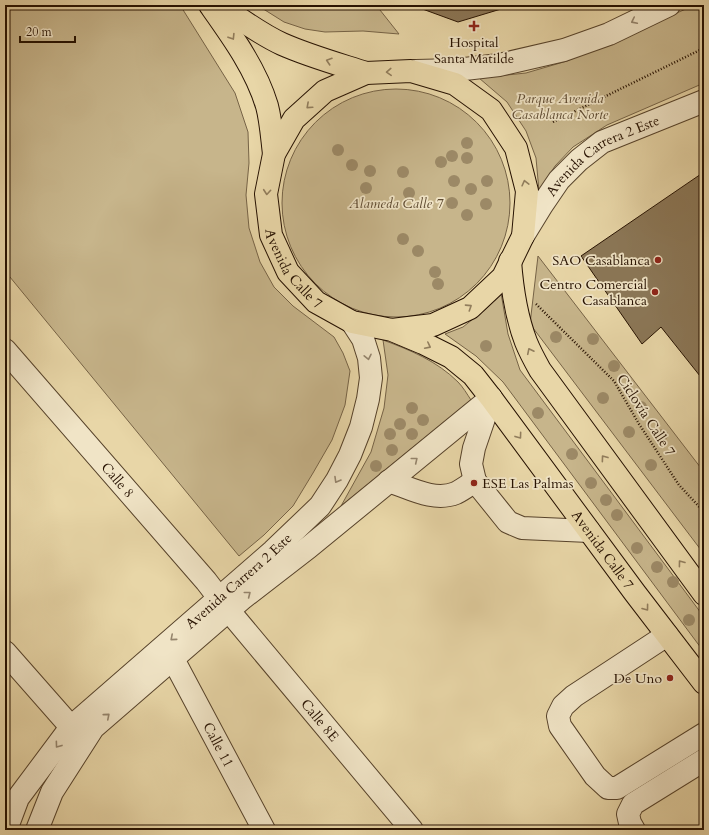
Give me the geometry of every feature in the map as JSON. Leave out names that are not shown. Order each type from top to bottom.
[{"type":"main road","name":"Avenida Calle 7","points":[[210,5],[254,74],[267,106],[274,154]]},
{"type":"main road","name":"Avenida Calle 7","points":[[220,5],[257,31],[308,55],[366,73],[411,71],[455,84],[491,110],[516,148],[527,191],[522,236],[503,276],[470,308],[433,325],[392,330]]},
{"type":"main road","name":"Avenida Calle 7","points":[[366,73],[325,91],[294,119],[274,154],[266,194],[271,235],[288,272],[316,302],[352,322],[392,330],[423,343],[451,358],[473,375],[704,683]]},
{"type":"main road","points":[[510,261],[513,290],[518,315],[526,342],[540,370],[704,594]]},
{"type":"street","points":[[411,71],[456,70],[499,65],[564,50],[609,34],[669,5]]},
{"type":"street","name":"Avenida Carrera 2 Este","points":[[522,236],[559,180],[579,160],[602,142],[702,106]]},
{"type":"street","name":"Avenida Carrera 2 Este","points":[[37,830],[52,792],[93,728],[173,659],[273,551],[320,506],[337,480],[361,427],[368,400],[371,378],[369,358],[363,338],[352,322]]},
{"type":"street","name":"Calle 8","points":[[5,350],[206,581],[224,604]]},
{"type":"street","points":[[491,398],[474,448],[471,464],[475,481],[508,522],[522,528],[589,531]]},
{"type":"street","name":"Avenida Carrera 2 Este","points":[[6,830],[12,798],[71,727],[224,604],[389,481],[491,398]]},
{"type":"street","points":[[389,481],[426,494],[439,496],[456,493],[475,481]]},
{"type":"street","name":"Calle 8E","points":[[224,604],[412,830]]},
{"type":"street","points":[[667,635],[574,696],[562,706],[558,716],[560,726],[595,776],[608,788],[617,788],[704,734]]},
{"type":"street","points":[[5,652],[71,727]]},
{"type":"street","name":"Calle 11","points":[[173,659],[264,830]]},
{"type":"street","points":[[634,830],[630,823],[628,814],[633,804],[704,760]]},
{"type":"path","points":[[553,122],[704,48]]},
{"type":"path","name":"Ciclovía Calle 7","points":[[532,299],[614,381],[639,424],[679,485],[704,512]]},
{"type":"green space","points":[[5,5],[180,5],[235,93],[248,132],[249,163],[246,195],[249,228],[260,262],[274,287],[293,306],[334,337],[343,353],[350,371],[345,405],[332,440],[313,473],[293,506],[264,535],[239,556],[5,271]]},
{"type":"green space","points":[[257,5],[376,5],[399,34],[363,31],[325,32],[305,29],[284,22]]},
{"type":"green space","name":"Parque Avenida Casablanca Norte","points":[[695,5],[704,5],[704,83],[607,125],[573,147],[555,166],[539,191],[536,158],[526,131],[507,102],[479,78],[526,73],[567,61]]},
{"type":"green space","name":"Alameda Calle 7","points":[[396,89],[418,91],[440,98],[459,108],[477,122],[491,140],[501,159],[508,181],[510,203],[508,225],[501,247],[491,266],[477,284],[459,298],[440,308],[418,315],[396,317],[374,315],[352,308],[333,298],[315,284],[301,266],[291,247],[284,225],[282,203],[284,181],[291,159],[301,140],[315,122],[333,108],[352,98],[374,91]]},
{"type":"green space","points":[[538,256],[704,472],[704,554],[530,324]]},
{"type":"green space","points":[[501,293],[508,334],[520,370],[704,617],[704,652],[503,382],[476,356],[445,334],[463,327],[488,307]]},
{"type":"green space","points":[[383,340],[413,352],[441,368],[460,384],[471,400],[341,506],[371,452],[384,408],[388,375]]},
{"type":"building","points":[[417,5],[501,5],[501,9],[458,22],[417,7]]},
{"type":"building","name":"Centro Comercial Casablanca","points":[[704,172],[704,381],[661,327],[642,344],[581,256]]},
{"type":"place","name":"Hospital Santa Matilde","points":[[474,26]]},
{"type":"place","name":"SAO Casablanca","points":[[658,260]]},
{"type":"place","name":"Centro Comercial Casablanca","points":[[655,292]]},
{"type":"place","name":"ESE Las Palmas","points":[[474,483]]},
{"type":"place","name":"De Uno","points":[[670,678]]}]
